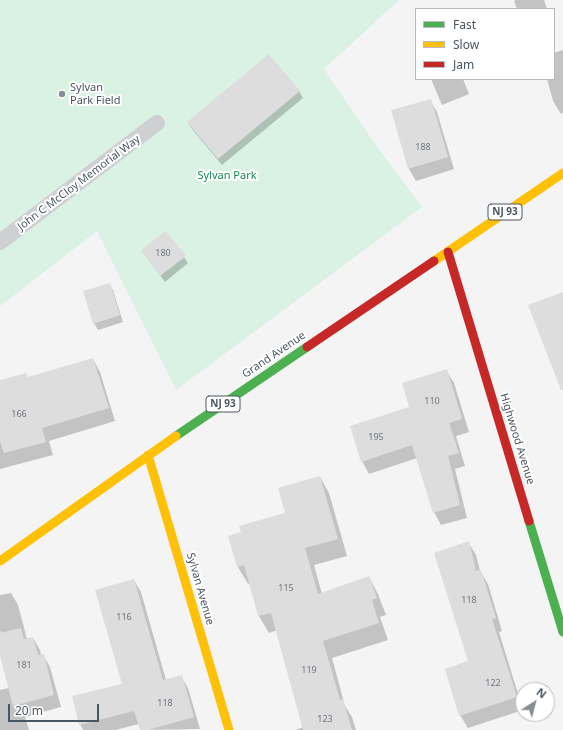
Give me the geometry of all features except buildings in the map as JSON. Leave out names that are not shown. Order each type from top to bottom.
[{"type":"main road","name":"Grand Avenue","points":[[0,561],[148,455],[563,173]]},
{"type":"main road","name":"Highwood Avenue","points":[[448,252],[563,632]]},
{"type":"main road","name":"Sylvan Avenue","points":[[148,455],[229,730]]},
{"type":"lane","name":"John C McCloy Memorial Way","points":[[0,242],[157,123]]},
{"type":"green space","name":"Sylvan Park","points":[[0,0],[399,0],[324,69],[373,141],[422,207],[176,390],[97,231],[0,306]]},
{"type":"traffic: fast","points":[[176,436],[307,347]]},
{"type":"traffic: fast","points":[[529,521],[563,632]]},
{"type":"traffic: slow","points":[[434,261],[563,173]]},
{"type":"traffic: slow","points":[[0,561],[176,436]]},
{"type":"traffic: slow","points":[[148,455],[229,730]]},
{"type":"traffic: jam","points":[[448,252],[529,521]]},
{"type":"traffic: jam","points":[[307,347],[434,261]]},
{"type":"place","name":"Sylvan Park Field","points":[[62,94]]}]
